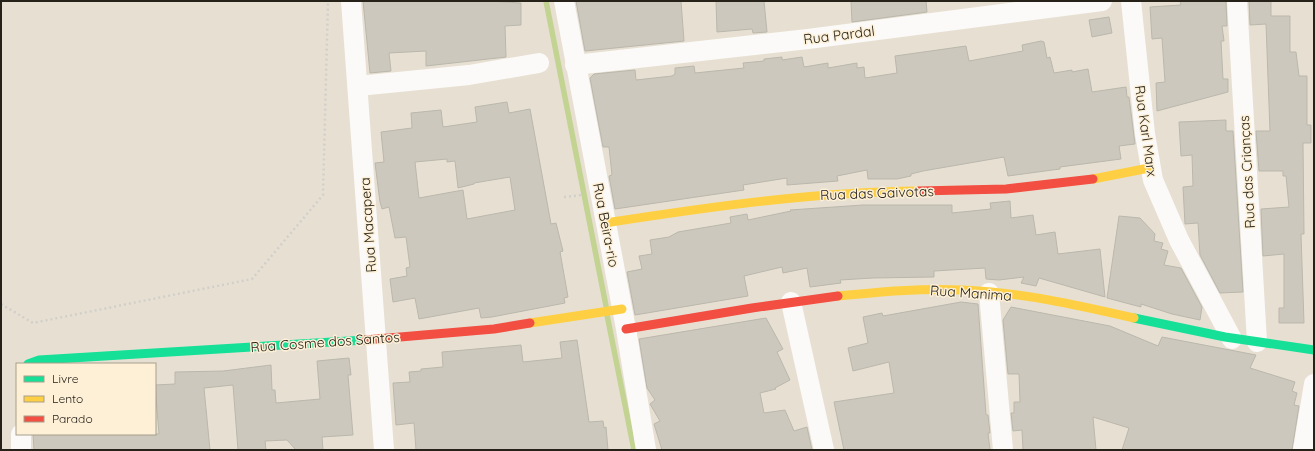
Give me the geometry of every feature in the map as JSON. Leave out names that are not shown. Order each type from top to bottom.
[{"type":"street","name":"Rua Macapera","points":[[351,1],[384,450]]},
{"type":"street","name":"Rua Beira-rio","points":[[564,1],[605,223],[617,310],[626,329],[646,450]]},
{"type":"street","name":"Rua Pardal","points":[[575,65],[808,39],[1102,1]]},
{"type":"street","name":"Rua Karl Marx","points":[[1131,1],[1149,168],[1162,203],[1179,240],[1232,338]]},
{"type":"street","name":"Rua das Crianças","points":[[1237,1],[1257,342]]},
{"type":"street","points":[[358,86],[469,75],[539,63]]},
{"type":"street","name":"Rua das Gaivotas","points":[[605,223],[798,196],[889,191],[1006,189],[1076,182],[1149,168]]},
{"type":"street","name":"Rua Manima","points":[[626,329],[790,302],[859,293],[918,290],[989,293],[1087,309],[1232,338],[1314,350]]},
{"type":"street","points":[[989,293],[1003,450]]},
{"type":"street","points":[[790,302],[824,450]]},
{"type":"street","name":"Rua Cosme dos Santos","points":[[31,363],[39,360],[377,339],[494,329],[617,310]]},
{"type":"street","points":[[1303,450],[1314,384]]},
{"type":"street","points":[[20,435],[21,450]]},
{"type":"path","points":[[1,304],[33,323],[252,279],[323,195],[328,1]]},
{"type":"path","points":[[564,197],[574,196]]},
{"type":"building","points":[[363,1],[488,1],[521,3],[521,25],[505,26],[506,57],[426,66],[426,51],[389,53],[391,71],[370,73]]},
{"type":"building","points":[[576,1],[681,1],[684,41],[585,51]]},
{"type":"building","points":[[716,1],[764,1],[767,32],[753,33],[752,29],[717,32]]},
{"type":"building","points":[[851,1],[926,1],[927,12],[852,22]]},
{"type":"building","points":[[1180,1],[1226,1],[1227,26],[1222,26],[1224,41],[1221,41],[1223,79],[1228,79],[1228,92],[1157,111],[1156,83],[1165,82],[1162,38],[1152,39],[1150,7],[1181,5]]},
{"type":"building","points":[[1249,1],[1271,1],[1271,16],[1290,16],[1290,52],[1296,52],[1299,76],[1307,76],[1307,125],[1311,125],[1311,143],[1303,143],[1304,234],[1301,234],[1304,323],[1279,323],[1279,308],[1284,308],[1284,254],[1263,256],[1261,209],[1289,207],[1286,176],[1283,176],[1283,171],[1259,171],[1256,131],[1270,131],[1266,24],[1250,25]]},
{"type":"building","points":[[1109,17],[1112,33],[1092,37],[1089,20]]},
{"type":"building","points":[[1041,41],[1044,42],[1047,58],[1050,57],[1054,73],[1088,69],[1092,92],[1126,87],[1127,97],[1129,97],[1135,144],[1119,146],[1121,159],[1008,176],[1004,157],[923,171],[911,174],[911,176],[897,179],[868,179],[867,170],[837,176],[838,181],[787,185],[787,178],[743,185],[744,190],[615,209],[609,176],[612,175],[609,147],[603,147],[590,78],[594,74],[635,70],[636,80],[672,76],[675,74],[675,68],[694,66],[695,73],[744,68],[743,63],[764,61],[764,59],[782,57],[782,60],[802,57],[804,67],[828,63],[828,68],[857,63],[857,68],[864,67],[865,78],[897,73],[895,56],[966,46],[969,61],[1023,51],[1022,45]]},
{"type":"building","points":[[507,102],[509,113],[530,109],[551,224],[556,223],[563,251],[560,252],[568,297],[564,298],[565,303],[492,317],[481,318],[479,308],[419,319],[415,298],[393,302],[390,279],[407,276],[406,268],[410,267],[406,237],[395,238],[389,207],[382,209],[380,202],[375,163],[384,162],[381,132],[412,128],[411,113],[441,110],[443,127],[477,122],[475,107]],"holes":[[[447,159],[447,162],[455,161],[458,188],[474,183],[510,177],[515,210],[467,219],[463,190],[419,198],[415,162]]]},
{"type":"building","points":[[1226,120],[1226,131],[1233,131],[1243,292],[1220,293],[1200,255],[1198,223],[1185,224],[1183,187],[1193,186],[1192,155],[1181,156],[1179,122]]},
{"type":"building","points":[[1010,201],[1011,218],[1033,215],[1036,235],[1055,232],[1058,254],[1100,249],[1105,297],[1039,278],[1036,286],[1021,283],[1024,277],[999,280],[986,279],[985,268],[934,271],[934,277],[840,280],[841,283],[810,287],[807,268],[783,273],[782,267],[744,276],[748,296],[635,315],[627,272],[642,269],[639,256],[652,254],[650,240],[669,237],[678,232],[731,223],[730,217],[747,214],[748,220],[791,211],[790,210],[863,205],[952,205],[952,213],[991,209],[990,203]]},
{"type":"building","points":[[1119,216],[1140,218],[1155,234],[1154,241],[1163,243],[1161,249],[1168,251],[1164,265],[1181,268],[1202,307],[1200,320],[1172,314],[1141,304],[1141,307],[1107,298]]},
{"type":"building","points":[[961,302],[978,304],[986,415],[988,415],[990,433],[988,433],[990,450],[844,450],[834,402],[894,393],[889,362],[853,371],[848,348],[868,343],[863,317],[882,313],[883,316]]},
{"type":"building","points":[[1011,307],[1110,326],[1158,346],[1162,337],[1256,355],[1250,368],[1295,382],[1292,391],[1297,393],[1294,405],[1299,406],[1292,450],[1122,450],[1129,428],[1093,417],[1096,450],[1023,450],[1022,430],[1013,431],[1011,413],[1014,413],[1014,402],[1020,402],[1019,374],[1008,374],[1003,320]]},
{"type":"building","points":[[766,318],[783,349],[777,352],[790,380],[775,388],[776,389],[760,393],[764,413],[785,410],[794,431],[807,427],[812,450],[662,450],[654,424],[660,421],[650,404],[655,400],[647,388],[639,339]]},
{"type":"building","points":[[577,340],[589,422],[603,421],[604,428],[606,427],[608,450],[416,450],[414,423],[396,425],[393,383],[410,382],[409,372],[421,371],[421,369],[443,367],[442,352],[521,345],[523,362],[562,358],[560,342]]},
{"type":"building","points":[[349,358],[351,375],[348,375],[353,435],[322,437],[323,450],[296,450],[287,440],[265,441],[266,450],[238,450],[233,385],[204,388],[210,450],[34,450],[33,435],[159,434],[156,385],[175,384],[175,372],[223,371],[271,365],[272,390],[275,390],[276,403],[320,399],[317,361]]},
{"type":"waterway","points":[[546,1],[606,306]]},
{"type":"waterway","points":[[607,315],[634,450]]},
{"type":"traffic: fast","points":[[1134,318],[1225,337],[1314,350]]},
{"type":"traffic: fast","points":[[31,363],[39,360],[365,340]]},
{"type":"traffic: slow","points":[[1093,179],[1149,168]]},
{"type":"traffic: slow","points":[[605,223],[683,211],[800,197],[918,191]]},
{"type":"traffic: slow","points":[[838,296],[916,290],[984,291],[1027,296],[1134,318]]},
{"type":"traffic: slow","points":[[530,323],[622,309]]},
{"type":"traffic: jam","points":[[918,191],[1006,189],[1093,179]]},
{"type":"traffic: jam","points":[[626,329],[752,308],[838,296]]},
{"type":"traffic: jam","points":[[365,340],[494,329],[530,323]]}]
